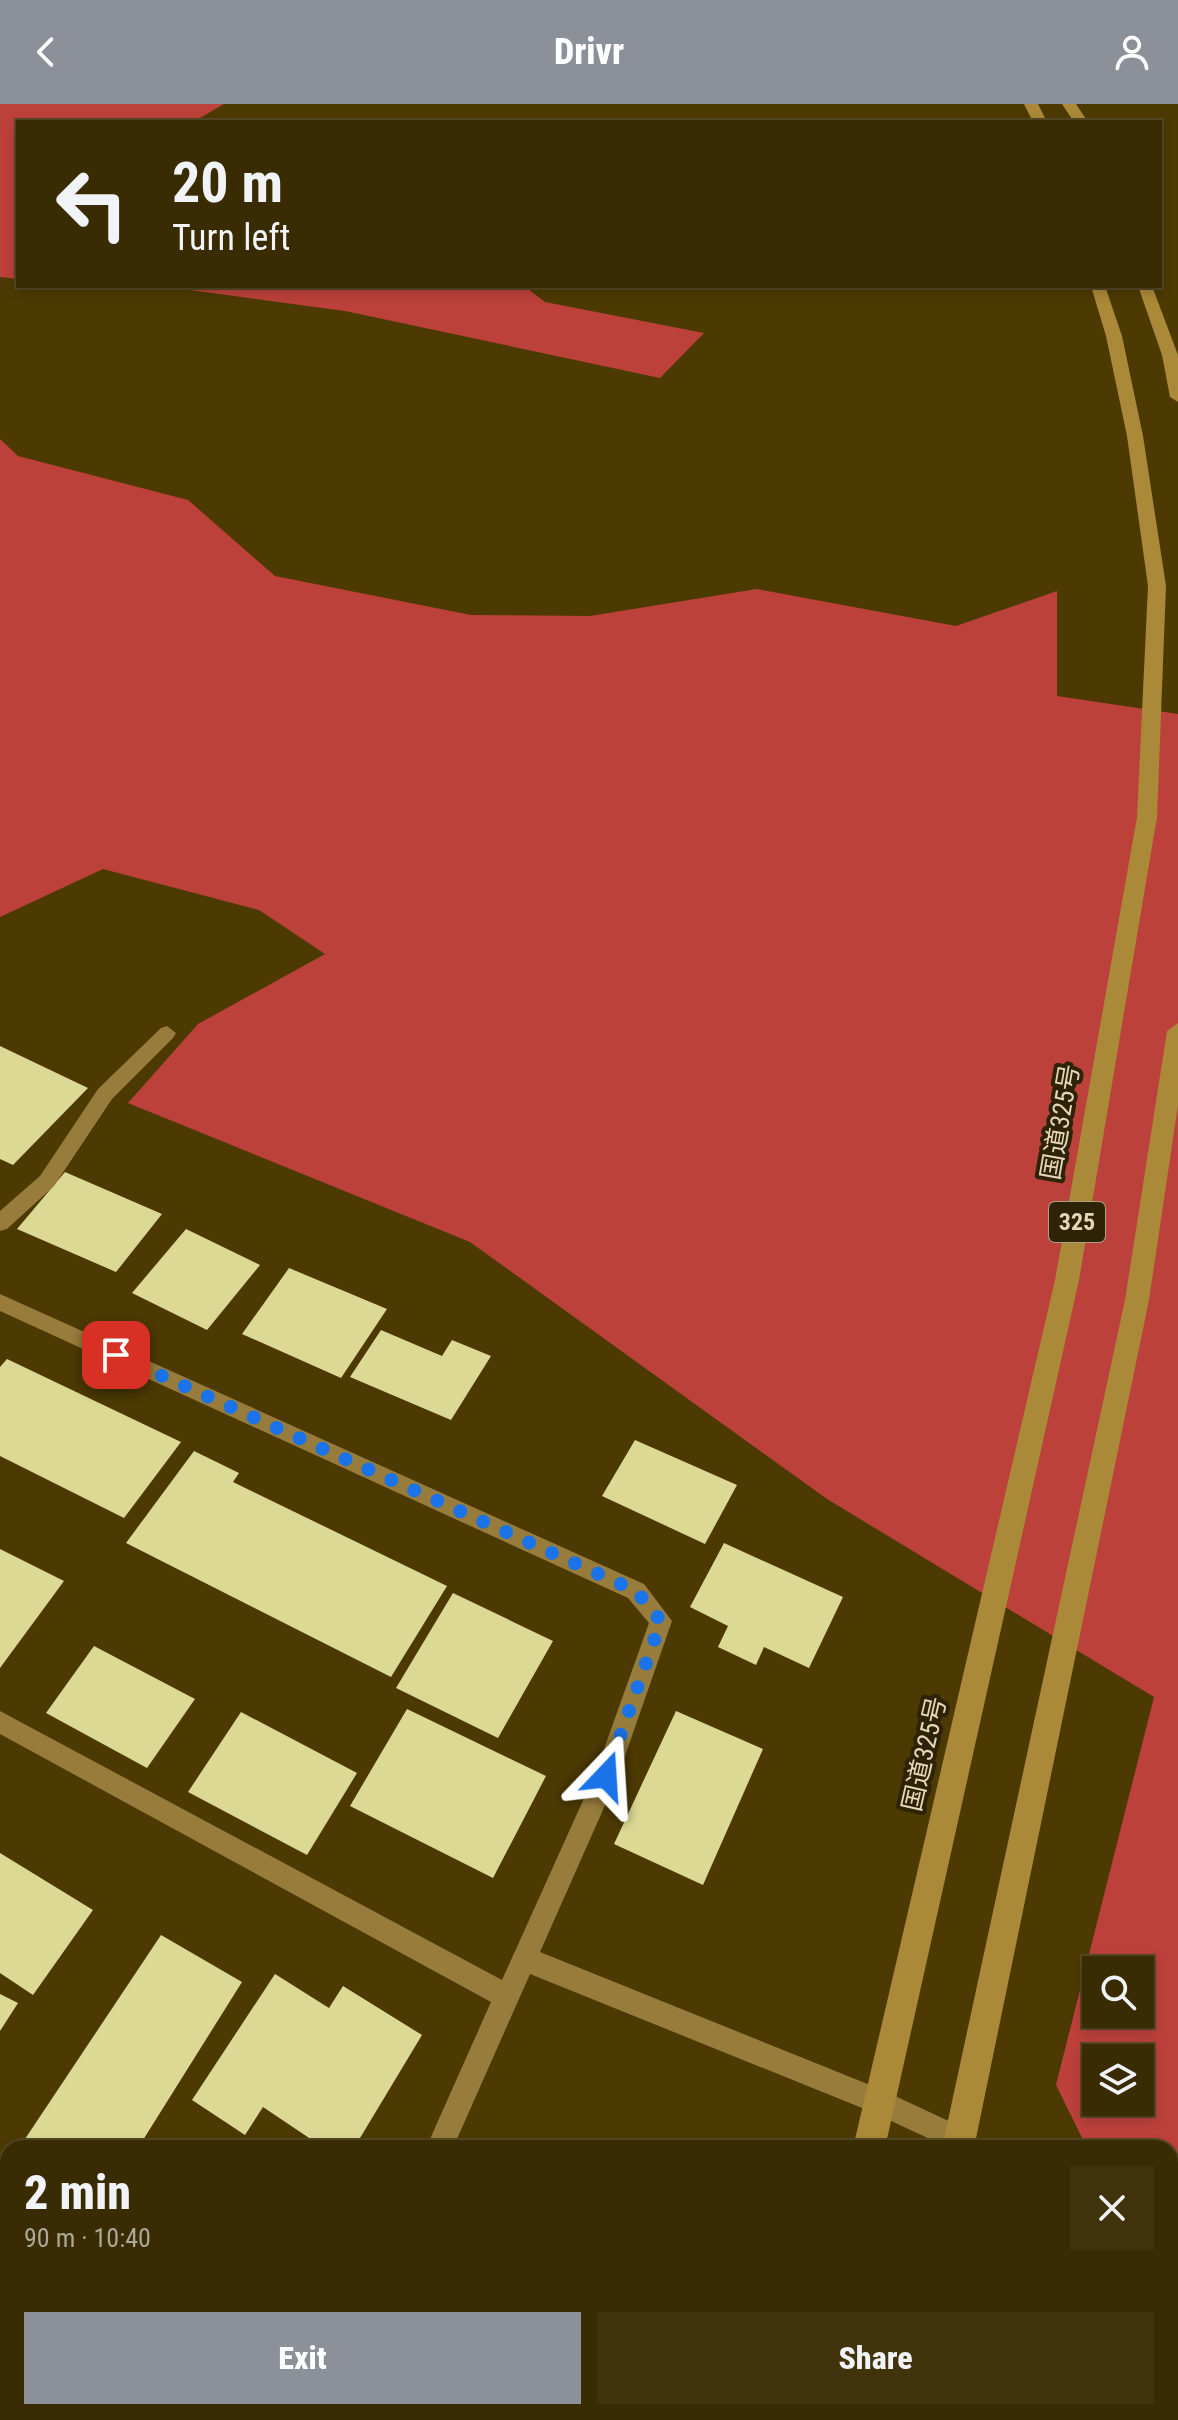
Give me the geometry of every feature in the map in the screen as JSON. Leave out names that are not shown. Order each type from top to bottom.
[{"type":"highway","name":"国道325号","points":[[871,2140],[1067,1280],[1147,817],[1157,586],[1135,436],[1114,336],[1099,288]]},
{"type":"highway","points":[[1146,288],[1170,355],[1178,397]]},
{"type":"highway","points":[[959,2140],[1137,1300],[1178,1031]]},
{"type":"street","points":[[0,1223],[47,1181],[105,1094],[167,1033]]},
{"type":"street","points":[[0,1302],[636,1591],[661,1621],[606,1776],[443,2140]]},
{"type":"street","points":[[0,1722],[506,1996]]},
{"type":"street","points":[[522,1958],[880,2102],[951,2140]]},
{"type":"shaded area","points":[[0,104],[224,104],[196,120],[16,120],[16,279],[0,277]]},
{"type":"shaded area","points":[[175,288],[527,288],[545,302],[704,333],[660,378],[345,311]]},
{"type":"shaded area","points":[[0,439],[18,456],[188,500],[275,576],[471,615],[590,616],[757,589],[956,626],[1057,591],[1057,696],[1178,714],[1178,2140],[1083,2140],[1056,2085],[1082,1982],[1082,2028],[1154,2028],[1154,1956],[1089,1956],[1154,1697],[827,1499],[470,1242],[128,1103],[198,1024],[325,954],[259,910],[103,869],[0,917]]},
{"type":"building","points":[[0,1046],[88,1088],[13,1165],[0,1159]]},
{"type":"building","points":[[65,1172],[162,1214],[116,1272],[17,1229]]},
{"type":"building","points":[[186,1229],[260,1265],[207,1330],[132,1293]]},
{"type":"building","points":[[289,1268],[387,1309],[341,1378],[242,1334]]},
{"type":"building","points":[[381,1330],[442,1356],[452,1340],[491,1356],[451,1420],[350,1377]]},
{"type":"building","points":[[7,1359],[181,1442],[124,1518],[0,1456],[0,1367]]},
{"type":"building","points":[[635,1440],[737,1485],[705,1544],[602,1496]]},
{"type":"building","points":[[194,1451],[239,1473],[233,1482],[447,1586],[391,1677],[126,1543]]},
{"type":"building","points":[[724,1543],[843,1597],[809,1668],[764,1647],[756,1665],[718,1647],[728,1626],[690,1607]]},
{"type":"building","points":[[0,1549],[64,1581],[0,1668]]},
{"type":"building","points":[[453,1593],[553,1641],[498,1738],[396,1688]]},
{"type":"building","points":[[94,1646],[195,1699],[147,1768],[46,1713]]},
{"type":"building","points":[[407,1709],[546,1776],[493,1878],[350,1806]]},
{"type":"building","points":[[676,1711],[763,1749],[703,1885],[614,1844]]},
{"type":"building","points":[[241,1712],[357,1773],[307,1855],[188,1792]]},
{"type":"building","points":[[0,1853],[93,1910],[33,1995],[0,1973]]},
{"type":"building","points":[[161,1935],[242,1982],[143,2140],[24,2140]]},
{"type":"building","points":[[275,1974],[329,2008],[343,1986],[422,2035],[359,2140],[312,2140],[263,2107],[245,2135],[192,2100]]},
{"type":"building","points":[[0,1994],[18,2003],[0,2031]]},
{"type":"route","points":[[116,1355],[636,1591],[661,1621],[606,1776]]}]
